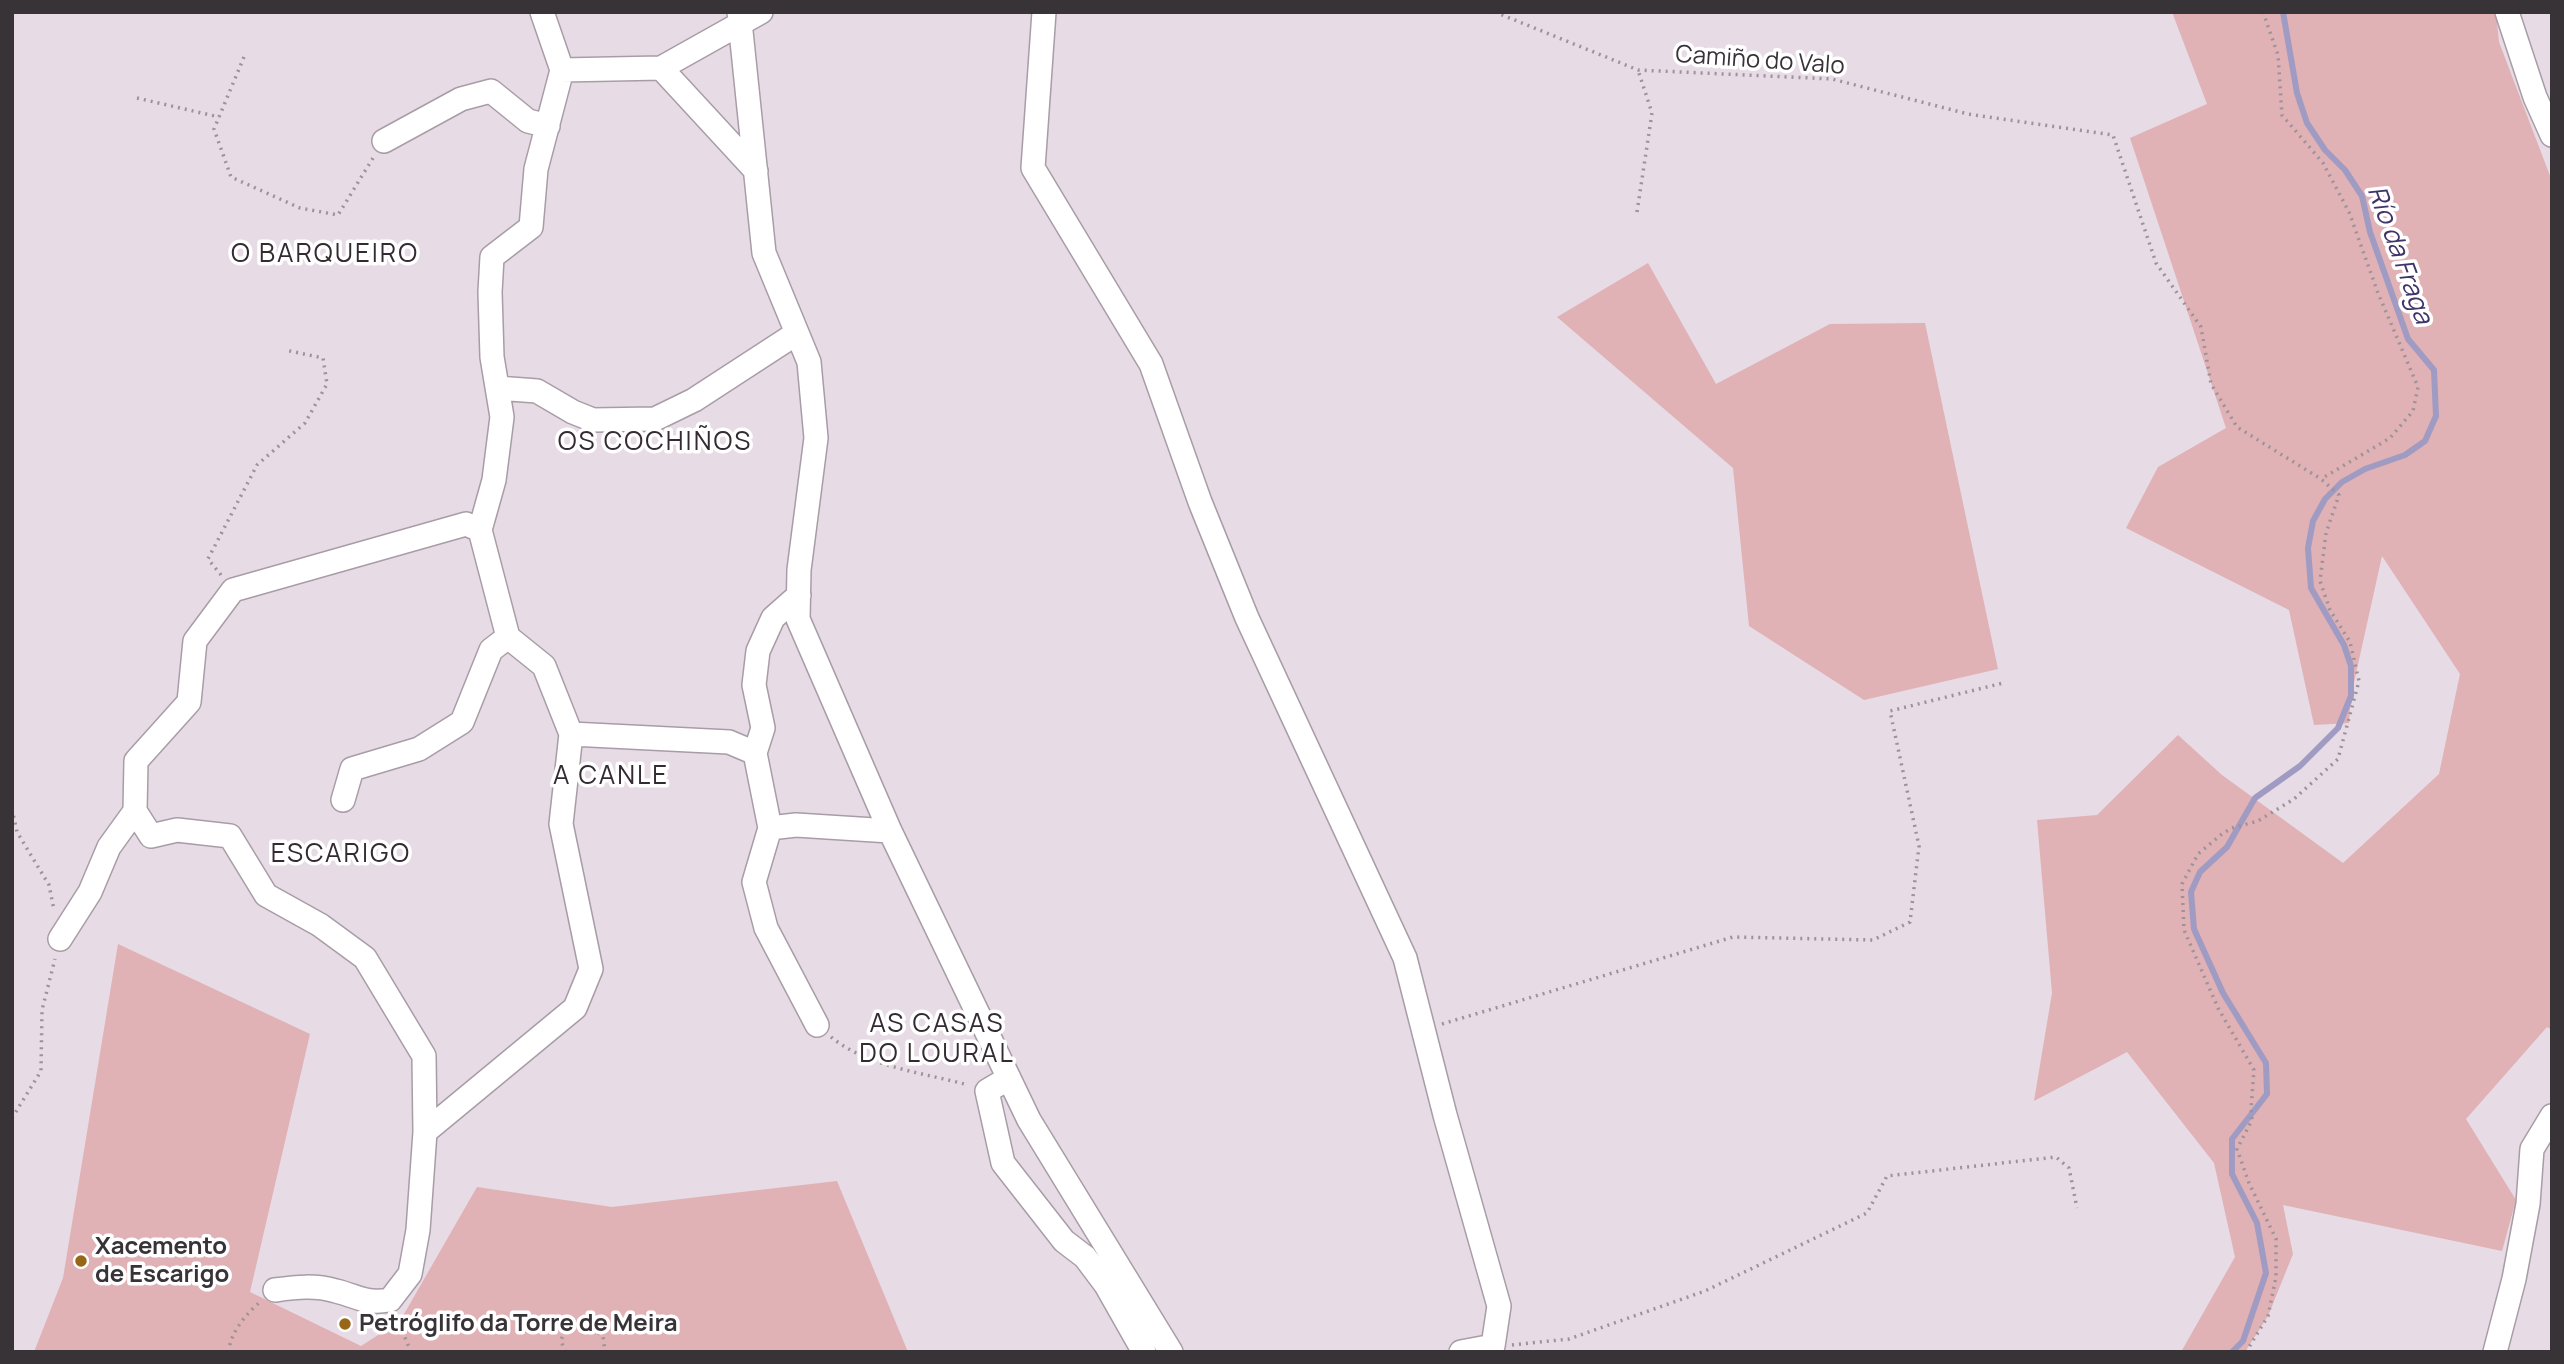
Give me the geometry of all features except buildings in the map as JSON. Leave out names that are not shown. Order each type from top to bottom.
[{"type":"street","points":[[425,1132],[575,1008],[591,969],[561,824],[571,734],[544,666],[508,637],[480,530],[494,480],[502,417],[492,357],[492,257],[531,227],[536,169],[562,70],[542,12]]},
{"type":"street","points":[[562,70],[661,68],[740,17],[761,12]]},
{"type":"street","points":[[1044,12],[1033,167],[1151,365],[1200,502],[1247,618],[1405,958],[1499,1306],[1493,1346],[1461,1352]]},
{"type":"street","points":[[2507,12],[2535,97],[2552,135]]},
{"type":"street","points":[[740,17],[764,253],[809,362],[816,438],[799,570],[798,619],[890,831],[1029,1120],[1171,1352]]},
{"type":"street","points":[[661,68],[756,171]]},
{"type":"street","points":[[384,141],[461,99],[491,92],[528,121],[548,126]]},
{"type":"street","points":[[497,388],[537,391],[593,420],[655,419],[694,400],[797,333]]},
{"type":"street","points":[[275,1290],[307,1286],[337,1291],[370,1303],[390,1300],[410,1273],[418,1230],[425,1132],[424,1056],[365,958],[320,925],[266,895],[230,836],[177,830],[151,836],[135,811],[136,761],[189,702],[195,641],[233,590],[466,524],[480,530]]},
{"type":"street","points":[[799,594],[773,618],[758,651],[754,685],[763,728],[755,753],[770,828],[754,882],[766,928],[817,1026]]},
{"type":"street","points":[[343,800],[352,769],[419,749],[462,722],[491,650],[508,637]]},
{"type":"street","points":[[571,734],[729,742],[755,753]]},
{"type":"street","points":[[60,939],[90,892],[109,847],[135,811]]},
{"type":"street","points":[[770,828],[796,825],[890,831]]},
{"type":"street","points":[[1009,1078],[987,1091],[1003,1163],[1064,1241],[1085,1257],[1106,1285],[1144,1352]]},
{"type":"street","points":[[2495,1352],[2514,1279],[2528,1204],[2532,1149],[2552,1116]]},
{"type":"path","name":"Camiño do Valo","points":[[1495,12],[1637,70],[1832,79],[1968,114],[2113,135],[2156,263],[2201,327],[2211,384],[2237,427],[2321,479]]},
{"type":"path","points":[[2246,1352],[2269,1315],[2276,1276],[2276,1239],[2249,1183],[2237,1149],[2252,1120],[2250,1108],[2254,1070],[2218,1008],[2184,930],[2182,884],[2198,854],[2232,828],[2258,821],[2294,799],[2337,759],[2359,681],[2350,642],[2330,610],[2320,581],[2326,533],[2339,495],[2321,479],[2390,439],[2413,411],[2418,387],[2378,293],[2349,212],[2323,163],[2283,115],[2278,55],[2263,12]]},
{"type":"path","points":[[244,57],[214,129],[231,177],[300,208],[338,215],[384,141]]},
{"type":"path","points":[[1637,70],[1652,113],[1637,212]]},
{"type":"path","points":[[137,98],[219,117]]},
{"type":"path","points":[[233,590],[208,559],[257,466],[305,423],[327,384],[323,358],[285,350]]},
{"type":"path","points":[[1424,1030],[1733,937],[1873,940],[1910,922],[1919,846],[1890,711],[2003,683]]},
{"type":"path","points":[[12,810],[17,832],[50,886],[60,939],[41,1010],[41,1071],[12,1118]]},
{"type":"path","points":[[817,1026],[842,1047],[887,1064],[987,1091]]},
{"type":"path","points":[[1493,1346],[1569,1339],[1705,1292],[1867,1213],[1887,1176],[2056,1157],[2069,1168],[2077,1208]]},
{"type":"path","points":[[229,1352],[229,1345],[248,1311],[275,1290]]},
{"type":"path","points":[[390,1300],[411,1352]]},
{"type":"path","points":[[565,1352],[562,1340],[568,1324],[585,1324],[603,1336],[605,1352]]},
{"type":"shaded area","points":[[2172,12],[2496,12],[2499,42],[2552,181],[2552,1030],[2547,1027],[2466,1119],[2516,1200],[2502,1251],[2283,1205],[2293,1254],[2268,1316],[2245,1352],[2181,1352],[2235,1257],[2214,1163],[2127,1052],[2034,1101],[2052,993],[2037,820],[2097,815],[2178,735],[2222,775],[2343,863],[2439,774],[2460,674],[2382,556],[2351,696],[2349,723],[2314,725],[2289,610],[2126,528],[2158,467],[2226,428],[2130,138],[2207,104]]},
{"type":"shaded area","points":[[1648,263],[1716,384],[1830,324],[1925,323],[1998,669],[1864,700],[1749,626],[1733,468],[1557,317]]},
{"type":"shaded area","points":[[118,944],[310,1034],[250,1292],[361,1346],[400,1321],[477,1187],[612,1207],[837,1181],[908,1352],[34,1352],[63,1278]]},
{"type":"waterway","name":"Río da Fraga","points":[[2232,1352],[2243,1341],[2266,1273],[2257,1223],[2232,1174],[2232,1139],[2267,1094],[2266,1063],[2223,993],[2194,929],[2191,892],[2200,872],[2227,847],[2255,798],[2300,766],[2338,728],[2351,696],[2351,666],[2344,645],[2311,588],[2308,548],[2313,521],[2325,499],[2342,482],[2365,469],[2405,455],[2425,441],[2436,416],[2434,370],[2408,339],[2370,232],[2362,196],[2307,123],[2297,93],[2283,12]]},
{"type":"place","name":"Xacemento de Escarigo","points":[[81,1261]]},
{"type":"place","name":"Petróglifo da Torre de Meira","points":[[345,1324]]},
{"type":"district","name":"O BARQUEIRO","points":[[325,255]]},
{"type":"district","name":"OS COCHIÑOS","points":[[655,443]]},
{"type":"district","name":"A CANLE","points":[[611,777]]},
{"type":"district","name":"ESCARIGO","points":[[341,855]]},
{"type":"district","name":"AS CASAS DO LOURAL","points":[[937,1040]]}]
